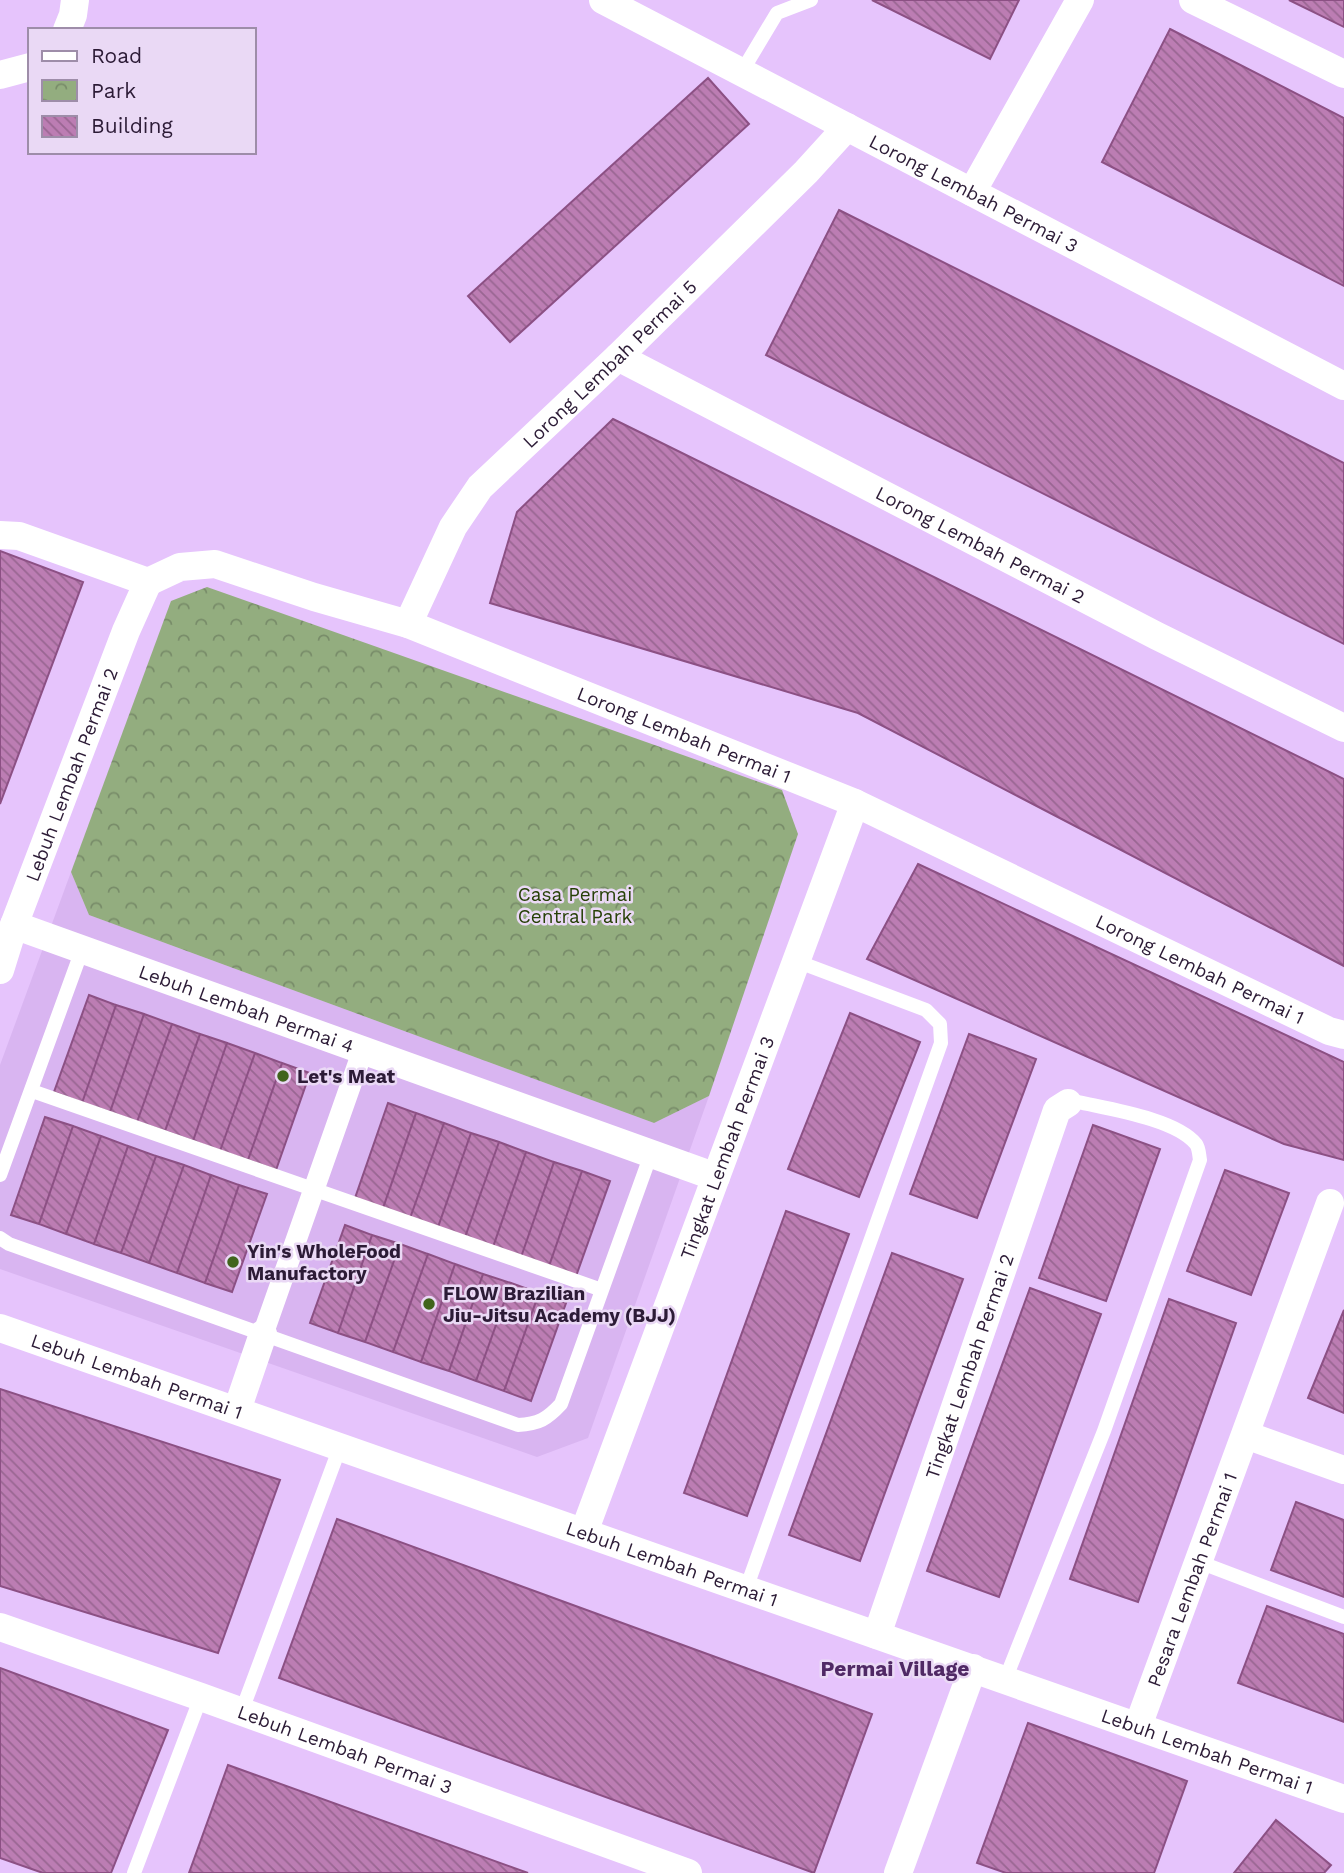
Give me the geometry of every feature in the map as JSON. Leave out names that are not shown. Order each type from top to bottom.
[{"type":"street","points":[[68,28],[74,15],[75,0]]},
{"type":"street","name":"Lorong Lembah Permai 3","points":[[603,0],[1344,386]]},
{"type":"street","points":[[972,192],[1080,0]]},
{"type":"street","points":[[1193,0],[1344,74]]},
{"type":"street","points":[[0,75],[28,68]]},
{"type":"street","name":"Lorong Lembah Permai 5","points":[[408,624],[453,527],[480,487],[618,357],[806,172],[847,127]]},
{"type":"street","name":"Lorong Lembah Permai 2","points":[[618,357],[1157,636],[1344,728]]},
{"type":"street","points":[[0,535],[19,536],[148,582]]},
{"type":"street","name":"Lorong Lembah Permai 1","points":[[148,582],[180,567],[215,564],[314,597],[408,624],[855,803],[1329,1031],[1344,1035]]},
{"type":"street","name":"Lebuh Lembah Permai 2","points":[[0,971],[14,925],[126,631],[148,582]]},
{"type":"street","name":"Tingkat Lembah Permai 3","points":[[584,1532],[855,803]]},
{"type":"street","name":"Lebuh Lembah Permai 4","points":[[14,925],[716,1177]]},
{"type":"street","points":[[237,1410],[363,1050]]},
{"type":"street","name":"Tingkat Lembah Permai 2","points":[[877,1635],[1058,1110],[1068,1103]]},
{"type":"street","name":"Pesara Lembah Permai 1","points":[[1138,1726],[1330,1203]]},
{"type":"street","name":"Lebuh Lembah Permai 1","points":[[0,1328],[1344,1799]]},
{"type":"street","points":[[1246,1435],[1344,1470]]},
{"type":"street","name":"Lebuh Lembah Permai 3","points":[[0,1627],[688,1873]]},
{"type":"street","points":[[898,1873],[973,1668]]},
{"type":"lane","points":[[741,73],[777,13],[811,0]]},
{"type":"lane","points":[[0,1175],[82,950]]},
{"type":"lane","points":[[746,1590],[941,1043],[940,1024],[926,1010],[796,961]]},
{"type":"lane","points":[[32,1091],[602,1290]]},
{"type":"lane","points":[[1005,1680],[1104,1431],[1200,1160],[1198,1146],[1187,1136],[1149,1118],[1077,1102],[1068,1103]]},
{"type":"lane","points":[[0,1238],[9,1244],[518,1425],[534,1424],[549,1417],[561,1404],[651,1153]]},
{"type":"lane","points":[[241,1713],[340,1447]]},
{"type":"lane","points":[[1199,1562],[1344,1617]]},
{"type":"lane","points":[[134,1873],[201,1697]]},
{"type":"shaded area","points":[[71,872],[89,915],[654,1123],[709,1096],[588,1438],[537,1457],[0,1269],[0,1065]]},
{"type":"green space","name":"Casa Permai Central Park","points":[[207,587],[782,790],[798,834],[709,1096],[654,1123],[89,915],[71,872],[171,601]]},
{"type":"building","points":[[872,0],[1019,0],[990,59]]},
{"type":"building","points":[[1289,0],[1344,0],[1344,27]]},
{"type":"building","points":[[1170,29],[1344,118],[1344,286],[1102,162]]},
{"type":"building","points":[[708,78],[749,124],[510,342],[468,296]]},
{"type":"building","points":[[839,210],[1344,463],[1344,644],[766,355]]},
{"type":"building","points":[[613,419],[1344,779],[1344,966],[858,713],[490,603],[517,512]]},
{"type":"building","points":[[0,551],[83,582],[0,804]]},
{"type":"building","points":[[918,864],[1344,1062],[1344,1160],[1284,1144],[867,959]]},
{"type":"building","points":[[89,995],[116,1005],[82,1103],[54,1092]]},
{"type":"building","points":[[116,1005],[144,1014],[110,1112],[82,1103]]},
{"type":"building","points":[[850,1013],[920,1042],[859,1197],[788,1169]]},
{"type":"building","points":[[144,1014],[172,1024],[137,1122],[110,1112]]},
{"type":"building","points":[[172,1024],[200,1034],[165,1131],[137,1122]]},
{"type":"building","points":[[200,1034],[227,1043],[193,1141],[165,1131]]},
{"type":"building","points":[[969,1034],[1036,1059],[977,1218],[910,1194]]},
{"type":"building","points":[[227,1043],[255,1053],[220,1151],[193,1141]]},
{"type":"building","points":[[255,1053],[282,1063],[248,1160],[220,1151]]},
{"type":"building","points":[[282,1063],[310,1073],[276,1170],[248,1160]]},
{"type":"building","points":[[388,1103],[416,1113],[382,1211],[354,1201]]},
{"type":"building","points":[[416,1113],[444,1123],[409,1221],[382,1211]]},
{"type":"building","points":[[45,1117],[73,1126],[39,1224],[11,1215]]},
{"type":"building","points":[[444,1123],[471,1133],[437,1230],[409,1221]]},
{"type":"building","points":[[1093,1125],[1160,1149],[1106,1301],[1039,1278]]},
{"type":"building","points":[[73,1126],[101,1136],[66,1234],[39,1224]]},
{"type":"building","points":[[471,1133],[499,1142],[464,1240],[437,1230]]},
{"type":"building","points":[[101,1136],[128,1146],[94,1244],[66,1234]]},
{"type":"building","points":[[499,1142],[526,1152],[492,1250],[464,1240]]},
{"type":"building","points":[[128,1146],[156,1156],[121,1253],[94,1244]]},
{"type":"building","points":[[526,1152],[554,1162],[520,1260],[492,1250]]},
{"type":"building","points":[[156,1156],[184,1165],[149,1263],[121,1253]]},
{"type":"building","points":[[554,1162],[582,1171],[548,1269],[520,1260]]},
{"type":"building","points":[[184,1165],[211,1175],[177,1273],[149,1263]]},
{"type":"building","points":[[1225,1170],[1289,1193],[1251,1295],[1187,1271]]},
{"type":"building","points":[[582,1171],[610,1181],[575,1279],[548,1269]]},
{"type":"building","points":[[211,1175],[239,1185],[205,1283],[177,1273]]},
{"type":"building","points":[[239,1185],[267,1194],[232,1292],[205,1283]]},
{"type":"building","points":[[786,1211],[849,1234],[747,1516],[684,1493]]},
{"type":"building","points":[[345,1225],[372,1235],[338,1333],[310,1323]]},
{"type":"building","points":[[372,1235],[400,1244],[365,1342],[338,1333]]},
{"type":"building","points":[[400,1244],[428,1254],[393,1352],[365,1342]]},
{"type":"building","points":[[892,1253],[963,1279],[860,1561],[789,1535]]},
{"type":"building","points":[[428,1254],[455,1264],[421,1362],[393,1352]]},
{"type":"building","points":[[455,1264],[483,1274],[449,1371],[421,1362]]},
{"type":"building","points":[[483,1274],[511,1283],[476,1381],[449,1371]]},
{"type":"building","points":[[511,1283],[539,1293],[504,1391],[476,1381]]},
{"type":"building","points":[[1030,1288],[1101,1314],[999,1597],[927,1571]]},
{"type":"building","points":[[539,1293],[566,1303],[531,1401],[504,1391]]},
{"type":"building","points":[[1169,1299],[1236,1323],[1138,1602],[1070,1579]]},
{"type":"building","points":[[1344,1310],[1344,1413],[1308,1398]]},
{"type":"building","points":[[0,1389],[280,1480],[218,1653],[0,1586]]},
{"type":"building","points":[[1296,1502],[1344,1520],[1344,1597],[1271,1570]]},
{"type":"building","points":[[337,1519],[872,1714],[814,1873],[279,1678]]},
{"type":"building","points":[[1267,1606],[1344,1634],[1344,1722],[1238,1683]]},
{"type":"building","points":[[0,1668],[168,1730],[111,1873],[43,1873],[0,1858]]},
{"type":"building","points":[[1028,1723],[1187,1781],[1154,1873],[1006,1873],[977,1863]]},
{"type":"building","points":[[228,1765],[528,1873],[189,1873]]},
{"type":"building","points":[[1276,1820],[1331,1865],[1324,1873],[1234,1873]]},
{"type":"place","name":"Let's Meat","points":[[283,1076]]},
{"type":"place","name":"Yin's WholeFood Manufactory","points":[[233,1262]]},
{"type":"place","name":"FLOW Brazilian Jiu-Jitsu Academy (BJJ)","points":[[429,1304]]},
{"type":"district","name":"Permai Village","points":[[895,1668]]}]
